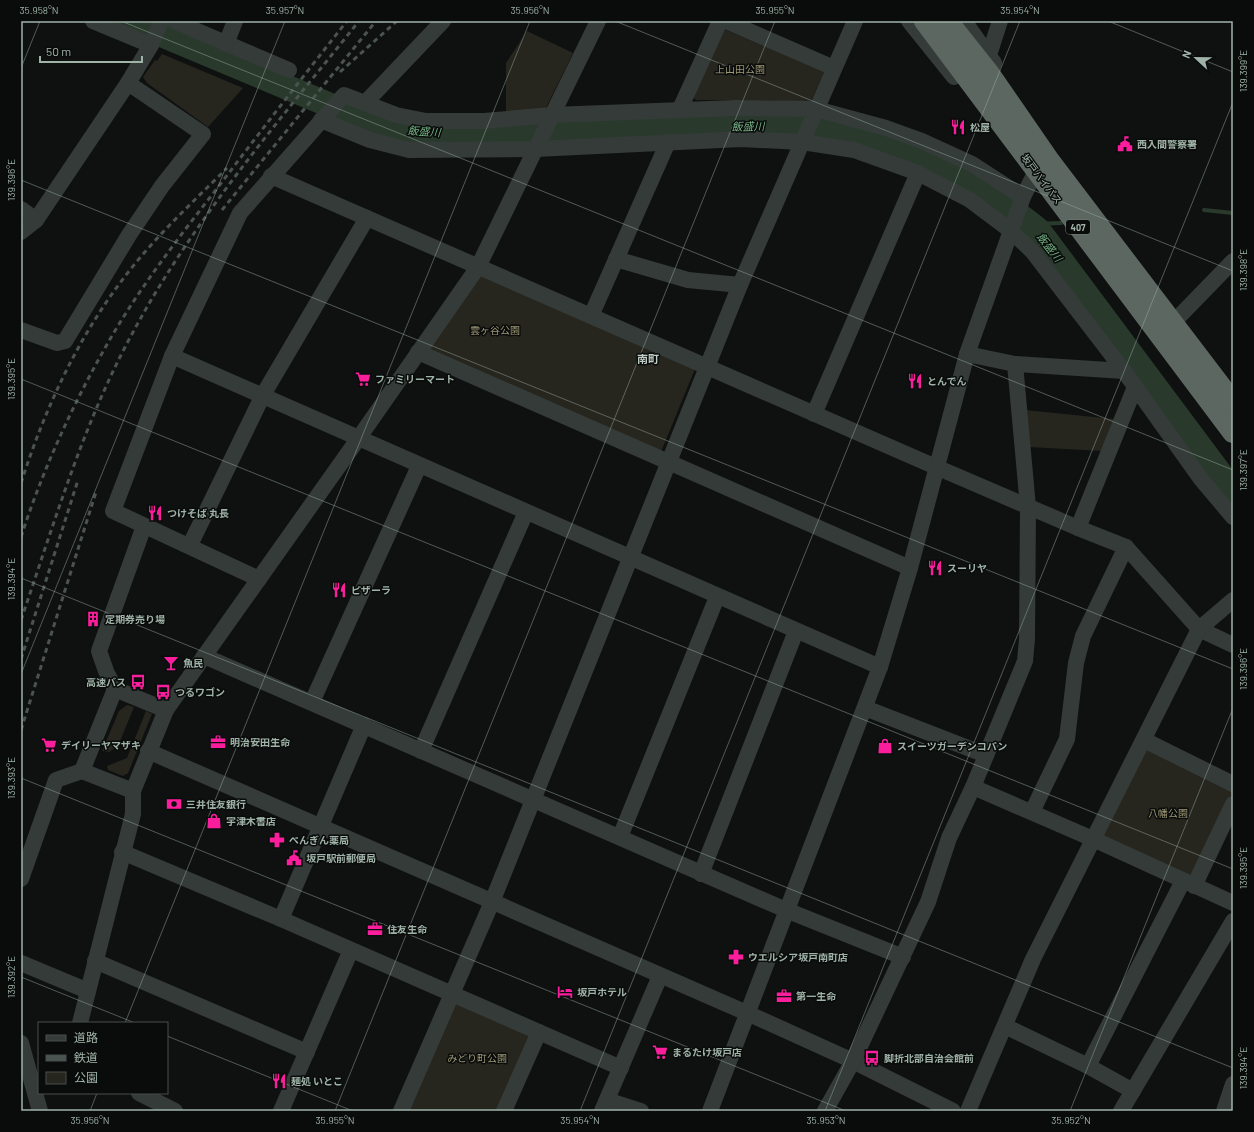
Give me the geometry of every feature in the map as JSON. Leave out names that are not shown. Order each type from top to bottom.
[{"type":"highway","name":"坂戸バイパス","points":[[925,21],[984,73]]},
{"type":"highway","name":"坂戸バイパス","points":[[947,21],[984,73],[1042,166],[1166,330],[1233,432]]},
{"type":"highway","name":"坂戸バイパス","points":[[1166,330],[1233,403]]},
{"type":"street","points":[[93,21],[151,45]]},
{"type":"street","points":[[21,232],[36,220],[128,83],[151,45],[161,21]]},
{"type":"street","points":[[174,21],[289,70]]},
{"type":"street","points":[[226,44],[235,21]]},
{"type":"street","points":[[365,103],[443,21]]},
{"type":"street","points":[[80,1022],[122,852],[133,814],[133,791],[148,751],[166,710],[358,439],[478,266],[598,21]]},
{"type":"street","points":[[680,110],[720,21]]},
{"type":"street","points":[[726,21],[834,68]]},
{"type":"street","points":[[401,1111],[492,902],[534,800],[630,557],[670,463],[740,286],[834,68],[856,21]]},
{"type":"street","points":[[909,21],[956,80],[984,73]]},
{"type":"street","points":[[964,21],[984,73]]},
{"type":"street","points":[[984,73],[1000,21]]},
{"type":"street","points":[[22,334],[56,343],[65,341],[129,235],[158,192],[203,134],[128,83]]},
{"type":"street","points":[[259,579],[190,545],[113,511],[172,356],[240,213],[271,176],[344,95],[396,115],[426,121],[484,121],[735,108],[815,112],[886,128],[922,141],[972,164],[1022,200]]},
{"type":"street","points":[[323,118],[370,140],[409,150],[668,142],[741,138],[803,139],[854,150],[918,173],[970,200],[1011,227],[1032,251],[1124,371],[1201,479],[1233,517]]},
{"type":"street","points":[[591,316],[668,142]]},
{"type":"street","points":[[710,1111],[786,910],[866,708],[910,568],[967,354],[1011,227],[1022,200],[1042,166]]},
{"type":"street","points":[[814,414],[918,173]]},
{"type":"street","points":[[271,176],[1028,507],[1126,547],[1199,629],[1233,645]]},
{"type":"street","points":[[21,208],[36,220]]},
{"type":"street","points":[[190,545],[263,395],[367,218]]},
{"type":"street","points":[[616,259],[688,280],[740,286]]},
{"type":"street","points":[[1166,330],[1232,263]]},
{"type":"street","points":[[418,352],[910,568]]},
{"type":"street","points":[[967,354],[1015,364],[1124,371]]},
{"type":"street","points":[[172,356],[263,395],[419,466],[880,667]]},
{"type":"street","points":[[825,1111],[853,1061],[903,958],[928,902],[949,838],[973,787],[1025,662],[1027,639],[1028,507],[1015,364]]},
{"type":"street","points":[[1078,528],[1135,387]]},
{"type":"street","points":[[312,702],[419,466]]},
{"type":"street","points":[[421,750],[526,512]]},
{"type":"street","points":[[144,526],[99,651],[106,671],[115,689],[166,710]]},
{"type":"street","points":[[1032,812],[1067,739],[1076,663],[1083,636],[1126,547]]},
{"type":"street","points":[[620,836],[718,597]]},
{"type":"street","points":[[968,1111],[1033,959],[1199,629],[1233,600]]},
{"type":"street","points":[[701,874],[796,631]]},
{"type":"street","points":[[204,656],[620,836],[701,874],[903,958]]},
{"type":"street","points":[[82,771],[115,689]]},
{"type":"street","points":[[866,708],[986,755]]},
{"type":"street","points":[[281,918],[364,725]]},
{"type":"street","points":[[1144,740],[1233,784]]},
{"type":"street","points":[[148,751],[747,1013],[853,1061],[953,1111]]},
{"type":"street","points":[[21,879],[56,780],[82,771],[133,791]]},
{"type":"street","points":[[973,787],[1093,839],[1233,903]]},
{"type":"street","points":[[1088,1066],[1233,804]]},
{"type":"street","points":[[122,852],[281,918],[620,1068]]},
{"type":"street","points":[[1121,1111],[1233,920]]},
{"type":"street","points":[[281,1111],[351,950]]},
{"type":"street","points":[[95,961],[307,1052]]},
{"type":"street","points":[[21,963],[88,991]]},
{"type":"street","points":[[641,1111],[605,1106],[660,976]]},
{"type":"street","points":[[1005,1026],[1088,1066],[1133,1091]]},
{"type":"street","points":[[504,1111],[539,1032]]},
{"type":"street","points":[[21,1043],[34,1070],[40,1111]]},
{"type":"street","points":[[1224,1111],[1233,1084]]},
{"type":"street","points":[[141,1094],[170,1110]]},
{"type":"green space","name":"上山田公園","points":[[724,29],[824,72],[809,105],[770,100],[696,100],[693,97]]},
{"type":"green space","points":[[527,31],[573,53],[545,110],[506,111],[506,63]]},
{"type":"green space","points":[[162,54],[243,88],[208,127],[147,83],[143,77],[155,60],[157,61]]},
{"type":"green space","name":"雲ヶ谷公園","points":[[478,273],[695,369],[661,452],[428,349]]},
{"type":"green space","points":[[1025,410],[1114,419],[1101,451],[1029,447]]},
{"type":"green space","points":[[127,705],[134,707],[118,746],[109,752],[102,751],[119,711]]},
{"type":"green space","points":[[146,711],[152,714],[128,773],[123,776],[108,770],[107,766],[127,758]]},
{"type":"green space","name":"八幡公園","points":[[1147,745],[1233,788],[1233,793],[1191,878],[1102,836]]},
{"type":"green space","name":"みどり町公園","points":[[455,1002],[532,1035],[499,1111],[408,1111]]},
{"type":"waterway","name":"飯盛川","points":[[129,21],[346,112],[389,127],[426,132],[474,133],[794,125],[847,134],[896,149],[966,182],[1022,217],[1039,231],[1233,491]]},
{"type":"waterway","points":[[1204,210],[1233,213]]},
{"type":"waterway","points":[[1032,224],[1061,223]]},
{"type":"railway","points":[[21,537],[38,488],[69,417],[92,371],[131,305],[175,243],[347,21]]},
{"type":"railway","points":[[21,620],[70,475],[99,403],[132,334],[182,251],[238,172],[359,21]]},
{"type":"railway","points":[[222,210],[376,21]]},
{"type":"railway","points":[[340,72],[397,21]]},
{"type":"railway","points":[[21,483],[43,421],[56,391],[104,305],[144,253],[174,220],[227,168]]},
{"type":"railway","points":[[21,659],[78,480]]},
{"type":"railway","points":[[21,730],[96,492]]},
{"type":"place","name":"松屋","points":[[958,127]]},
{"type":"place","name":"西入間警察署","points":[[1125,144]]},
{"type":"place","name":"ファミリーマート","points":[[363,379]]},
{"type":"place","name":"とんでん","points":[[915,381]]},
{"type":"place","name":"つけそば 丸長","points":[[155,513]]},
{"type":"place","name":"スーリヤ","points":[[935,568]]},
{"type":"place","name":"ピザーラ","points":[[339,590]]},
{"type":"place","name":"定期券売り場","points":[[93,619]]},
{"type":"place","name":"魚民","points":[[171,663]]},
{"type":"place","name":"高速バス","points":[[138,682]]},
{"type":"place","name":"つるワゴン","points":[[163,692]]},
{"type":"place","name":"明治安田生命","points":[[218,742]]},
{"type":"place","name":"デイリーヤマザキ","points":[[49,745]]},
{"type":"place","name":"スイーツガーデンコパン","points":[[885,746]]},
{"type":"place","name":"三井住友銀行","points":[[174,804]]},
{"type":"place","name":"宇津木書店","points":[[214,821]]},
{"type":"place","name":"ぺんぎん薬局","points":[[277,840]]},
{"type":"place","name":"坂戸駅前郵便局","points":[[294,858]]},
{"type":"place","name":"住友生命","points":[[375,929]]},
{"type":"place","name":"ウエルシア坂戸南町店","points":[[736,957]]},
{"type":"place","name":"坂戸ホテル","points":[[565,992]]},
{"type":"place","name":"第一生命","points":[[784,996]]},
{"type":"place","name":"まるたけ坂戸店","points":[[660,1052]]},
{"type":"place","name":"脚折北部自治会館前","points":[[872,1058]]},
{"type":"place","name":"麺処 いとこ","points":[[279,1081]]},
{"type":"district","name":"南町","points":[[648,358]]}]
